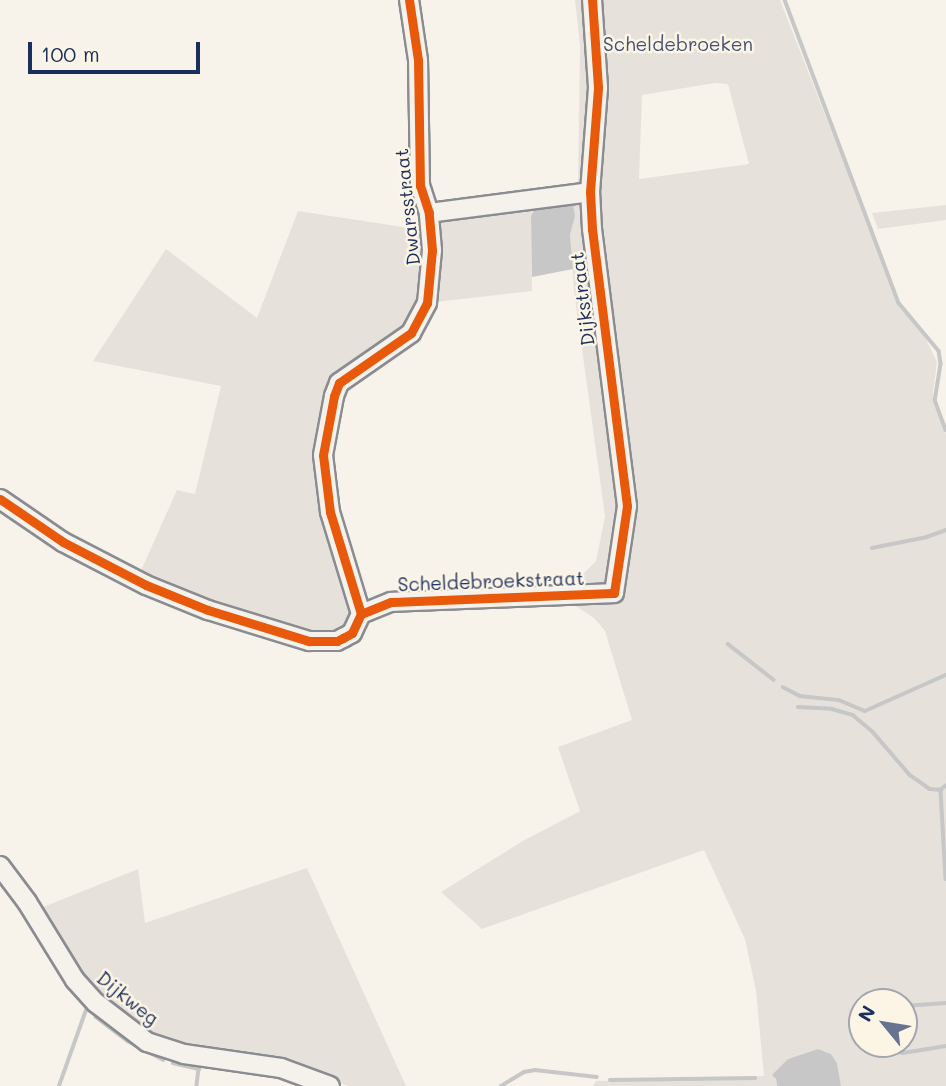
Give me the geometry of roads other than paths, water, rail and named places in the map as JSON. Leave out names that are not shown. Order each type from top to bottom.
[{"type":"street","name":"Dwarsstraat","points":[[361,614],[330,512],[323,476],[326,436],[339,383],[411,333],[427,303],[432,269],[429,213],[420,186],[418,60],[409,0]]},
{"type":"street","name":"Dijkstraat","points":[[592,0],[598,87],[590,192],[597,288],[627,506],[614,593]]},
{"type":"street","points":[[429,213],[590,192]]},
{"type":"street","name":"Scheldebroekstraat","points":[[0,499],[63,542],[146,585],[249,624],[309,641],[337,641],[352,633],[361,614],[391,601],[614,593]]},
{"type":"street","name":"Dijkweg","points":[[0,866],[27,902],[75,981],[96,1003],[147,1042],[184,1054],[281,1068],[330,1086]]},
{"type":"waterway","points":[[785,0],[899,303],[939,351],[941,364],[935,400],[946,430]]},
{"type":"waterway","points":[[872,548],[927,537],[946,530]]},
{"type":"waterway","points":[[728,644],[774,680]]},
{"type":"waterway","points":[[783,687],[800,696],[839,700],[865,711],[946,675]]},
{"type":"waterway","points":[[798,707],[832,709],[853,715],[873,732],[910,775],[930,789],[941,790]]},
{"type":"waterway","points":[[946,786],[941,790],[946,879]]},
{"type":"waterway","points":[[918,1005],[946,1003]]},
{"type":"waterway","points":[[59,1086],[86,1010]]},
{"type":"waterway","points":[[96,1017],[128,1041],[163,1060]]},
{"type":"waterway","points":[[918,1051],[946,1046]]},
{"type":"waterway","points":[[173,1063],[199,1069],[197,1086]]},
{"type":"waterway","points":[[501,1086],[524,1072],[535,1070],[597,1077]]},
{"type":"waterway","points":[[610,1080],[755,1078]]},
{"type":"park label","name":"Scheldebroeken","points":[[678,44]]}]
